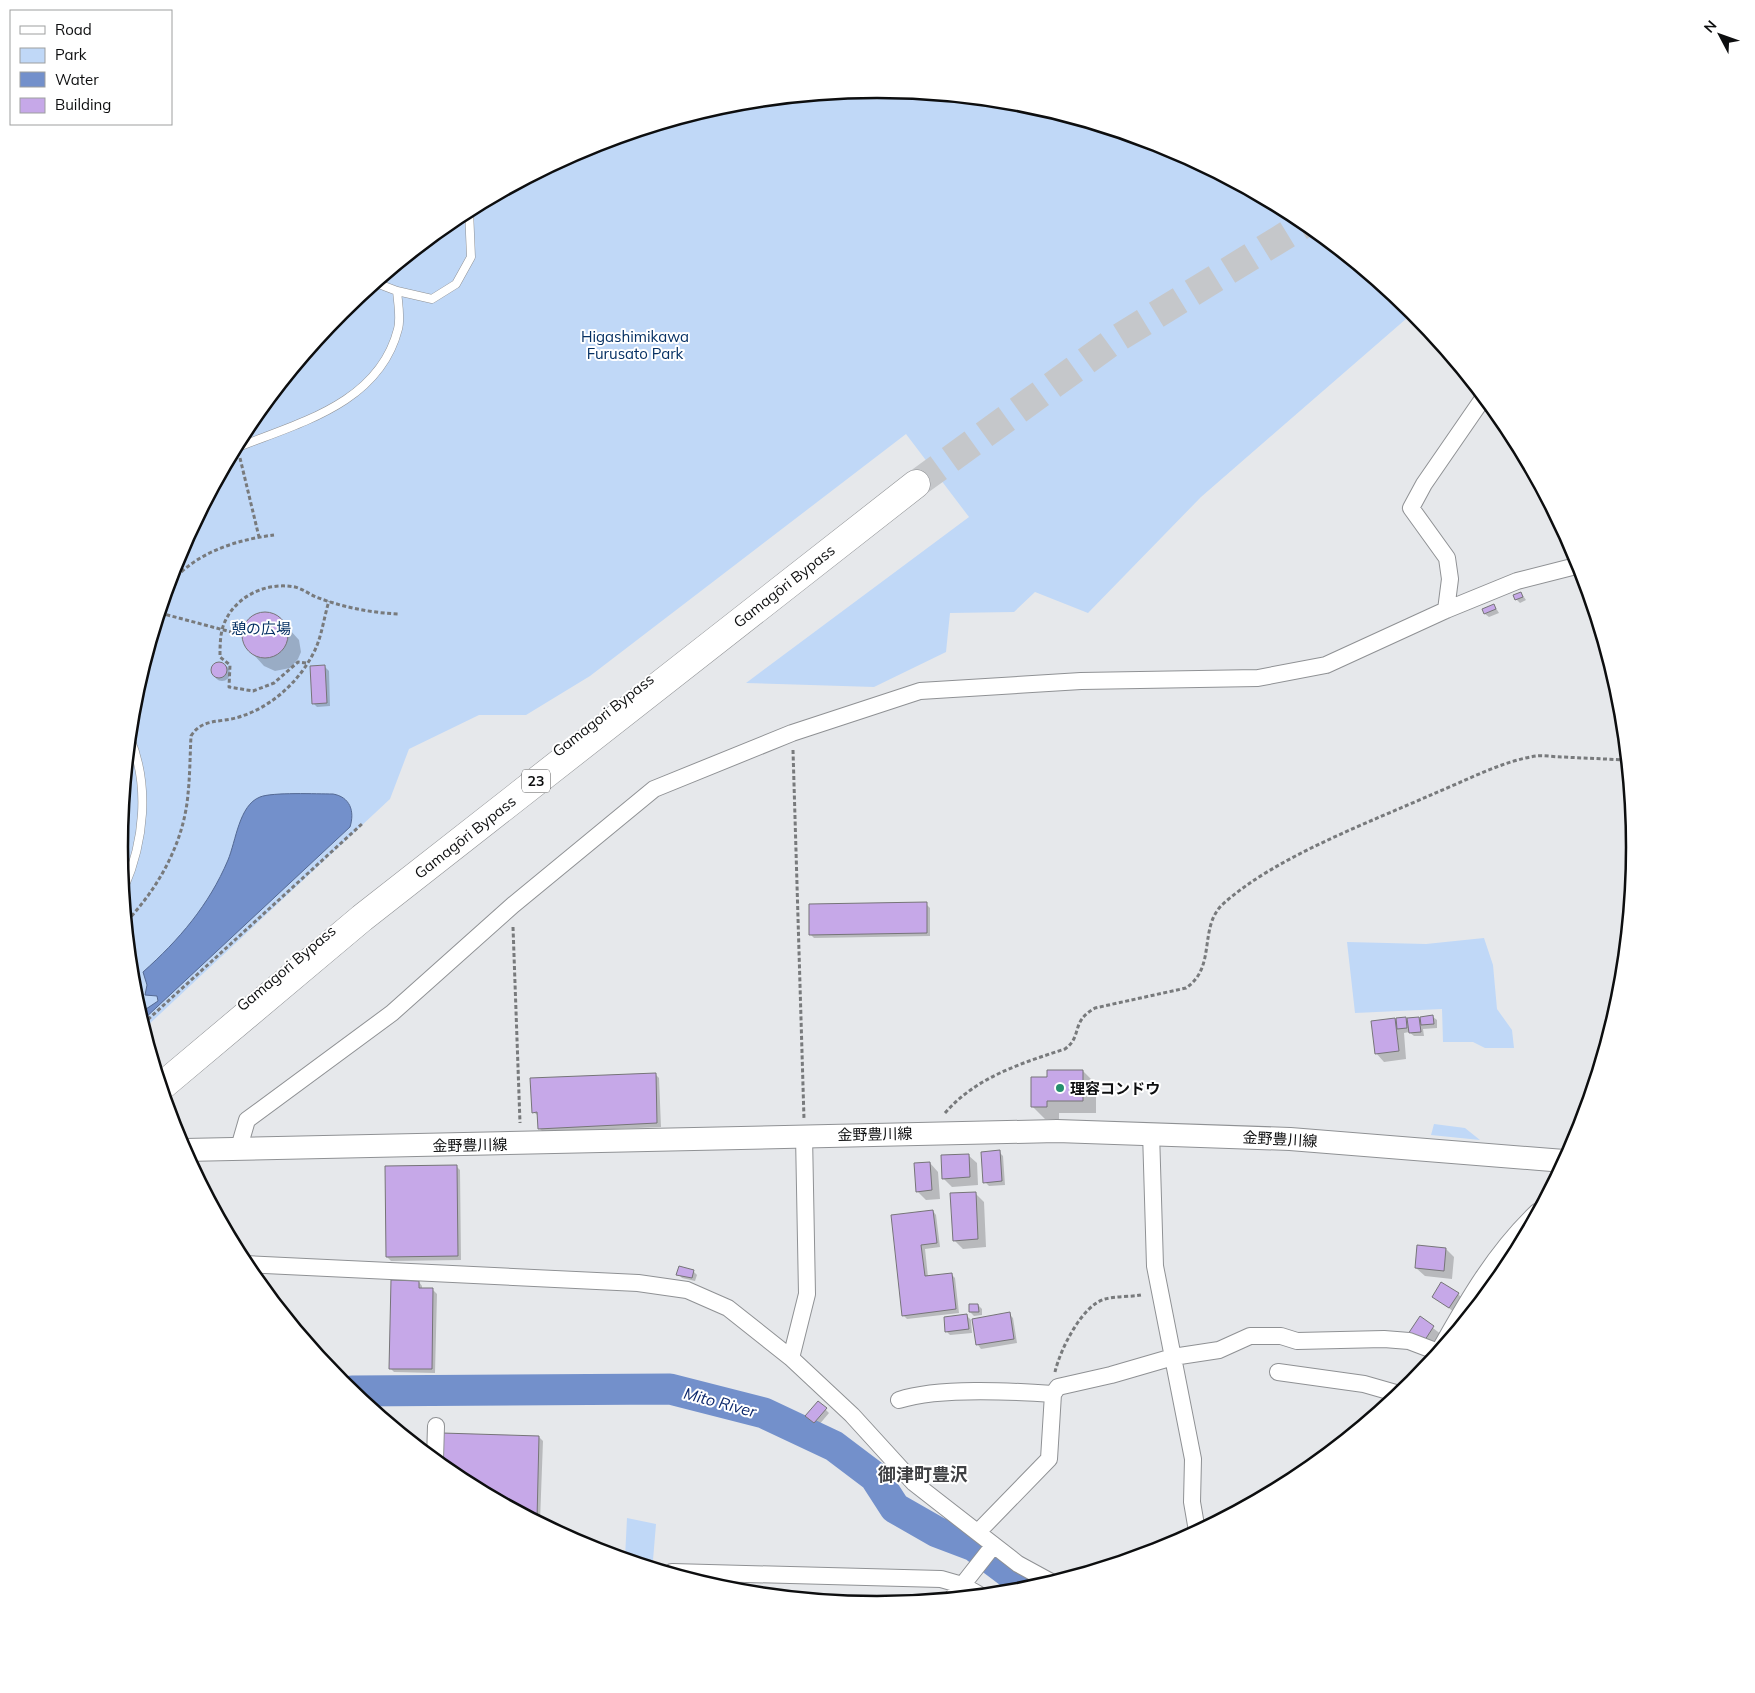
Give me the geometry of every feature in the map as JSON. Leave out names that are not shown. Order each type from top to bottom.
[{"type":"highway","name":"Gamagori Bypass","points":[[164,1072],[337,924],[914,480]]},
{"type":"highway","name":"Gamagōri Bypass","points":[[167,1082],[362,918],[914,480]]},
{"type":"main road","name":"金野豊川線","points":[[194,1150],[238,1151],[1057,1130],[1150,1132],[1290,1139],[1557,1160]]},
{"type":"street","points":[[1446,610],[1450,579],[1447,558],[1411,508],[1424,484],[1480,402]]},
{"type":"street","points":[[238,1151],[247,1120],[392,1013],[512,905],[654,789],[792,734],[920,691],[1081,681],[1248,678],[1317,667],[1350,655],[1446,610],[1517,581],[1572,567]]},
{"type":"street","points":[[1150,1132],[1155,1266],[1193,1459],[1192,1502],[1196,1524]]},
{"type":"street","points":[[791,1358],[807,1294],[804,1135]]},
{"type":"street","points":[[1453,1325],[1476,1285],[1516,1232],[1524,1225]]},
{"type":"street","points":[[256,1264],[638,1283],[687,1290],[728,1308],[791,1358],[852,1415],[914,1483],[978,1532],[991,1549],[1041,1577]]},
{"type":"street","points":[[978,1532],[1048,1459],[1053,1394],[1058,1387],[1111,1375],[1173,1356],[1219,1350],[1250,1336],[1281,1336],[1297,1341],[1384,1339],[1409,1341],[1432,1350]]},
{"type":"street","points":[[1278,1372],[1364,1384],[1391,1392]]},
{"type":"street","points":[[899,1400],[915,1395],[947,1393],[1016,1392],[1053,1394]]},
{"type":"street","points":[[435,1451],[436,1426]]},
{"type":"street","points":[[694,1572],[891,1576],[941,1579],[960,1587],[991,1549]]},
{"type":"lane","points":[[382,285],[397,291],[432,299],[456,284],[470,256],[469,219]]},
{"type":"lane","points":[[247,443],[334,408],[362,389],[380,369],[391,350],[398,327],[397,291]]},
{"type":"lane","points":[[129,874],[138,850],[142,824],[141,786],[134,756]]},
{"type":"path","points":[[238,457],[259,537]]},
{"type":"path","points":[[180,576],[202,557],[237,541],[274,535]]},
{"type":"path","points":[[306,663],[298,662],[274,683],[254,691],[229,687],[230,666],[220,657],[222,630],[231,612],[251,594],[268,587],[295,587],[329,601],[375,613],[399,614]]},
{"type":"path","points":[[132,915],[159,881],[171,857],[185,814],[188,795],[191,736],[195,729],[203,723],[238,718],[272,701],[285,692],[319,641],[329,601]]},
{"type":"path","points":[[165,614],[235,633]]},
{"type":"path","points":[[792,734],[804,1135]]},
{"type":"path","points":[[929,1133],[950,1108],[986,1080],[1005,1069],[1065,1049],[1072,1044],[1079,1020],[1084,1014],[1095,1008],[1186,988],[1196,981],[1202,972],[1215,916],[1222,905],[1270,870],[1350,830],[1499,768],[1536,756],[1621,760]]},
{"type":"path","points":[[149,1019],[363,823]]},
{"type":"path","points":[[512,905],[521,1144]]},
{"type":"path","points":[[1053,1394],[1058,1360],[1072,1332],[1095,1304],[1105,1299],[1141,1296]]},
{"type":"green space","name":"Higashimikawa Furusato Park","points":[[829,99],[926,99],[1024,112],[1118,137],[1209,175],[1252,198],[1294,224],[1333,252],[1371,283],[1408,318],[1201,497],[1088,613],[1035,592],[1014,612],[950,613],[946,652],[874,687],[746,683],[969,517],[906,434],[590,676],[526,715],[479,715],[409,749],[390,799],[150,1023],[135,944],[130,895],[128,846],[135,749],[143,700],[168,606],[206,515],[229,472],[255,430],[314,353],[348,317],[384,283],[461,224],[503,198],[546,175],[637,137],[731,112],[780,104]]},
{"type":"green space","points":[[1484,938],[1493,965],[1497,1009],[1512,1030],[1514,1048],[1485,1048],[1473,1042],[1443,1042],[1442,1009],[1355,1013],[1347,942],[1426,944]]},
{"type":"green space","points":[[1434,1124],[1465,1128],[1480,1140],[1431,1135]]},
{"type":"green space","points":[[627,1518],[656,1524],[653,1560],[625,1551]]},
{"type":"water","points":[[284,794],[333,794],[344,798],[351,810],[350,827],[148,1015],[147,1009],[158,1001],[157,996],[145,995],[147,985],[143,972],[181,934],[212,892],[228,860],[239,824],[247,808],[260,797]]},
{"type":"building","points":[[1521,592],[1523,597],[1515,600],[1513,595]]},
{"type":"building","points":[[1494,604],[1496,609],[1484,614],[1482,609]]},
{"type":"building","points":[[260,612],[270,612],[284,622],[288,635],[284,648],[278,654],[270,658],[260,658],[246,648],[242,640],[242,630],[252,616]]},
{"type":"building","points":[[219,662],[227,670],[219,678],[211,670]]},
{"type":"building","points":[[325,665],[327,703],[312,704],[310,666]]},
{"type":"building","points":[[927,902],[927,933],[809,935],[809,904]]},
{"type":"building","points":[[1433,1015],[1434,1024],[1421,1025],[1420,1017]]},
{"type":"building","points":[[1406,1017],[1407,1028],[1397,1029],[1396,1018]]},
{"type":"building","points":[[1419,1017],[1421,1032],[1409,1033],[1407,1018]]},
{"type":"building","points":[[1395,1018],[1399,1051],[1375,1054],[1371,1021]]},
{"type":"building","points":[[1047,1070],[1083,1070],[1083,1101],[1047,1101],[1047,1107],[1031,1107],[1031,1077],[1047,1077]]},
{"type":"building","points":[[656,1073],[657,1123],[538,1129],[537,1112],[532,1113],[530,1078]]},
{"type":"building","points":[[1000,1150],[1002,1181],[983,1183],[981,1152]]},
{"type":"building","points":[[969,1154],[970,1177],[942,1179],[941,1155]]},
{"type":"building","points":[[930,1162],[932,1190],[916,1192],[914,1163]]},
{"type":"building","points":[[457,1165],[458,1256],[386,1257],[385,1166]]},
{"type":"building","points":[[976,1192],[978,1239],[953,1241],[950,1193]]},
{"type":"building","points":[[933,1210],[937,1243],[921,1245],[925,1276],[952,1273],[956,1309],[902,1316],[891,1215]]},
{"type":"building","points":[[1417,1245],[1446,1248],[1444,1271],[1415,1268]]},
{"type":"building","points":[[679,1266],[694,1270],[692,1278],[676,1275]]},
{"type":"building","points":[[391,1280],[419,1281],[419,1288],[433,1288],[432,1369],[389,1369]]},
{"type":"building","points":[[1441,1282],[1459,1293],[1449,1308],[1432,1297]]},
{"type":"building","points":[[969,1304],[978,1304],[979,1312],[969,1312]]},
{"type":"building","points":[[1010,1312],[1014,1339],[976,1345],[972,1319]]},
{"type":"building","points":[[967,1314],[969,1329],[945,1332],[944,1317]]},
{"type":"building","points":[[1420,1316],[1434,1326],[1423,1343],[1408,1334]]},
{"type":"building","points":[[818,1401],[827,1408],[814,1423],[805,1416]]},
{"type":"building","points":[[442,1433],[539,1436],[537,1513],[503,1495],[441,1455]]},
{"type":"waterway","name":"Mito River","points":[[364,1391],[670,1389],[764,1413],[834,1446],[875,1477],[895,1508],[937,1532],[974,1546],[1021,1581]]},
{"type":"tunnel","points":[[916,484],[1115,340],[1299,227]]},
{"type":"place","name":"理容コンドウ","points":[[1060,1088]]},
{"type":"district","name":"御津町豊沢","points":[[923,1474]]},
{"type":"park label","name":"憩の広場","points":[[261,628]]}]
